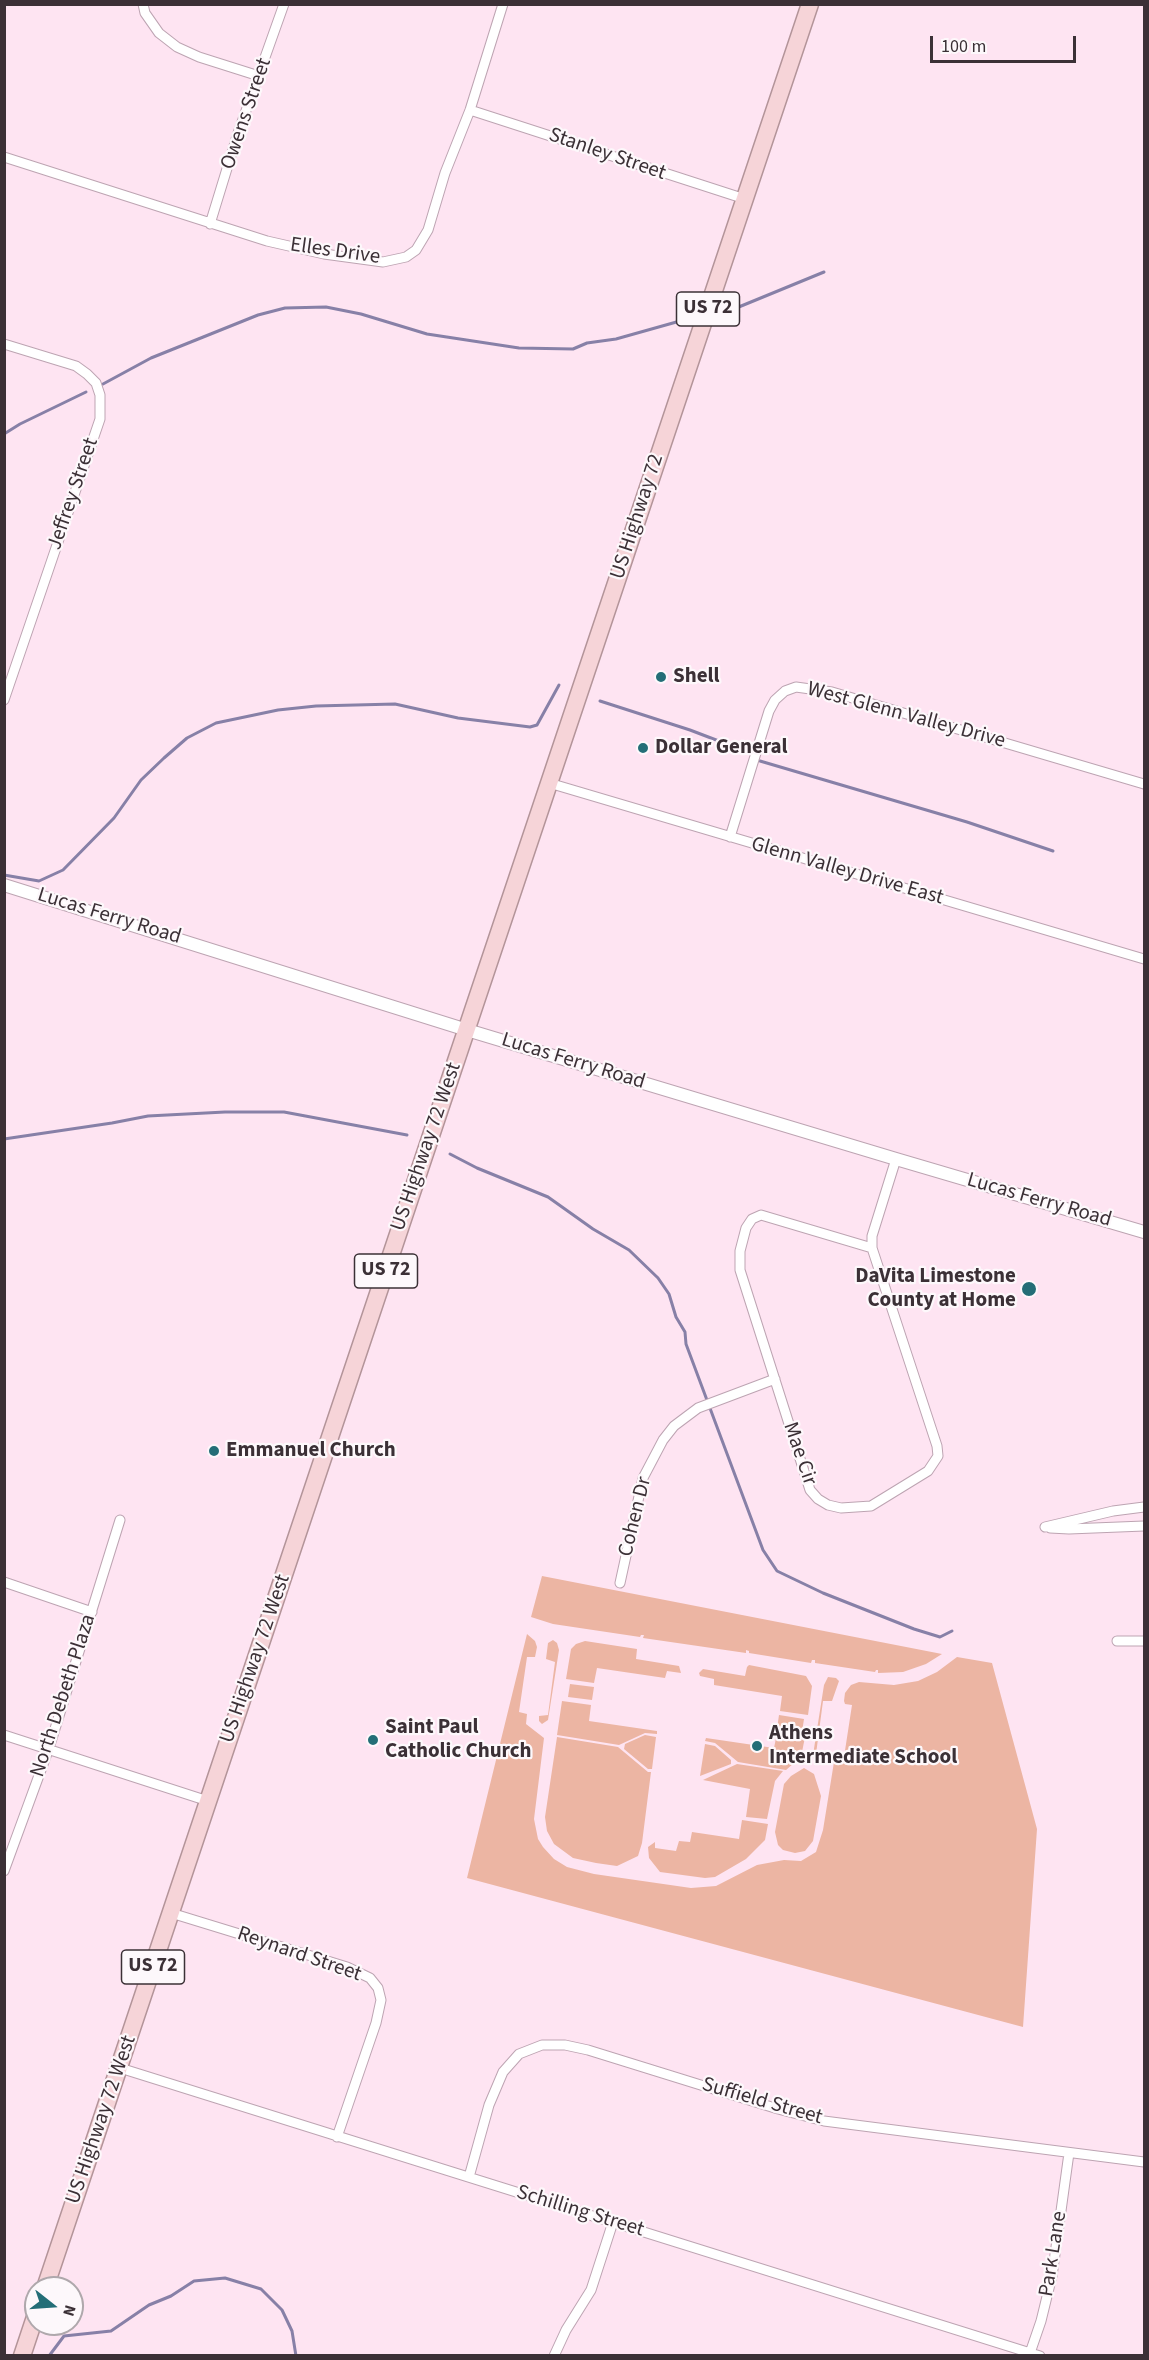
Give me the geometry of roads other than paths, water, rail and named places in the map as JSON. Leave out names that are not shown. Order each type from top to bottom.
[{"type":"highway","name":"US Highway 72","points":[[467,1030],[810,4]]},
{"type":"highway","name":"US Highway 72 West","points":[[49,2276],[467,1030]]},
{"type":"highway","points":[[22,2355],[28,2336]]},
{"type":"street","points":[[143,4],[145,13],[159,33],[177,48],[259,76]]},
{"type":"street","name":"Owens Street","points":[[210,224],[237,136],[284,4]]},
{"type":"street","name":"Elles Drive","points":[[4,157],[267,241],[324,254],[384,262],[406,257],[416,250],[428,230],[445,173],[470,110],[503,4]]},
{"type":"street","name":"Stanley Street","points":[[470,110],[745,199]]},
{"type":"street","name":"Jeffrey Street","points":[[4,344],[76,366],[87,374],[96,383],[100,395],[100,419],[4,700]]},
{"type":"street","name":"West Glenn Valley Drive","points":[[729,837],[769,711],[775,700],[785,691],[796,687],[832,692],[1144,784]]},
{"type":"street","name":"Glenn Valley Drive East","points":[[549,783],[1144,959]]},
{"type":"street","name":"Lucas Ferry Road","points":[[4,885],[467,1030],[896,1160],[1144,1232]]},
{"type":"street","points":[[872,1248],[873,1236],[896,1160]]},
{"type":"street","name":"Mae Cir","points":[[760,1215],[872,1248],[937,1446],[936,1462],[928,1471],[871,1506],[850,1508],[828,1505],[810,1490],[740,1270],[740,1251],[746,1228],[752,1219],[760,1215]]},
{"type":"street","name":"Cohen Dr","points":[[620,1583],[643,1478],[652,1457],[674,1426],[703,1407],[775,1380]]},
{"type":"street","points":[[1144,1507],[1113,1511],[1045,1527],[1070,1529],[1144,1526]]},
{"type":"street","name":"North Debeth Plaza","points":[[4,1871],[49,1748],[120,1520]]},
{"type":"street","points":[[4,1582],[92,1612]]},
{"type":"street","points":[[1117,1641],[1144,1641]]},
{"type":"street","points":[[4,1735],[208,1801]]},
{"type":"street","name":"Reynard Street","points":[[171,1913],[347,1967],[370,1978],[378,1989],[381,2000],[376,2023],[337,2137]]},
{"type":"street","name":"Suffield Street","points":[[469,2177],[489,2105],[503,2072],[519,2054],[542,2045],[565,2045],[588,2050],[824,2121],[871,2129],[1144,2162]]},
{"type":"street","name":"Schilling Street","points":[[120,2068],[1035,2354]]},
{"type":"street","name":"Park Lane","points":[[1035,2354],[1052,2276],[1069,2153]]},
{"type":"street","points":[[554,2355],[591,2290],[613,2222]]},
{"type":"waterway","points":[[729,311],[824,272]]},
{"type":"waterway","points":[[103,384],[151,358],[258,315],[285,308],[326,307],[361,314],[427,334],[519,348],[573,349],[587,343],[616,339],[680,321]]},
{"type":"waterway","points":[[4,434],[86,392]]},
{"type":"waterway","points":[[4,875],[39,881],[63,870],[114,818],[141,780],[187,738],[216,723],[278,710],[316,706],[395,704],[458,718],[530,727],[537,725],[559,685]]},
{"type":"waterway","points":[[600,701],[690,730],[745,751]]},
{"type":"waterway","points":[[760,761],[967,822],[1053,851]]},
{"type":"waterway","points":[[4,1139],[148,1116],[225,1112],[284,1112],[407,1135]]},
{"type":"waterway","points":[[450,1154],[477,1168],[548,1197],[593,1229],[629,1250],[658,1278],[669,1294],[676,1317],[685,1332],[686,1344],[763,1550],[777,1571],[823,1593],[914,1629],[940,1637],[952,1631]]},
{"type":"waterway","points":[[49,2356],[64,2336],[111,2331],[149,2305],[171,2296],[194,2281],[225,2278],[261,2289],[282,2310],[292,2331],[296,2356]]},
{"type":"place","name":"Shell","points":[[661,677]]},
{"type":"place","name":"Dollar General","points":[[643,748]]},
{"type":"place","name":"DaVita Limestone County at Home","points":[[1029,1289]]},
{"type":"place","name":"Emmanuel Church","points":[[214,1451]]},
{"type":"place","name":"Saint Paul Catholic Church","points":[[373,1740]]},
{"type":"place","name":"Athens Intermediate School","points":[[757,1746]]}]
